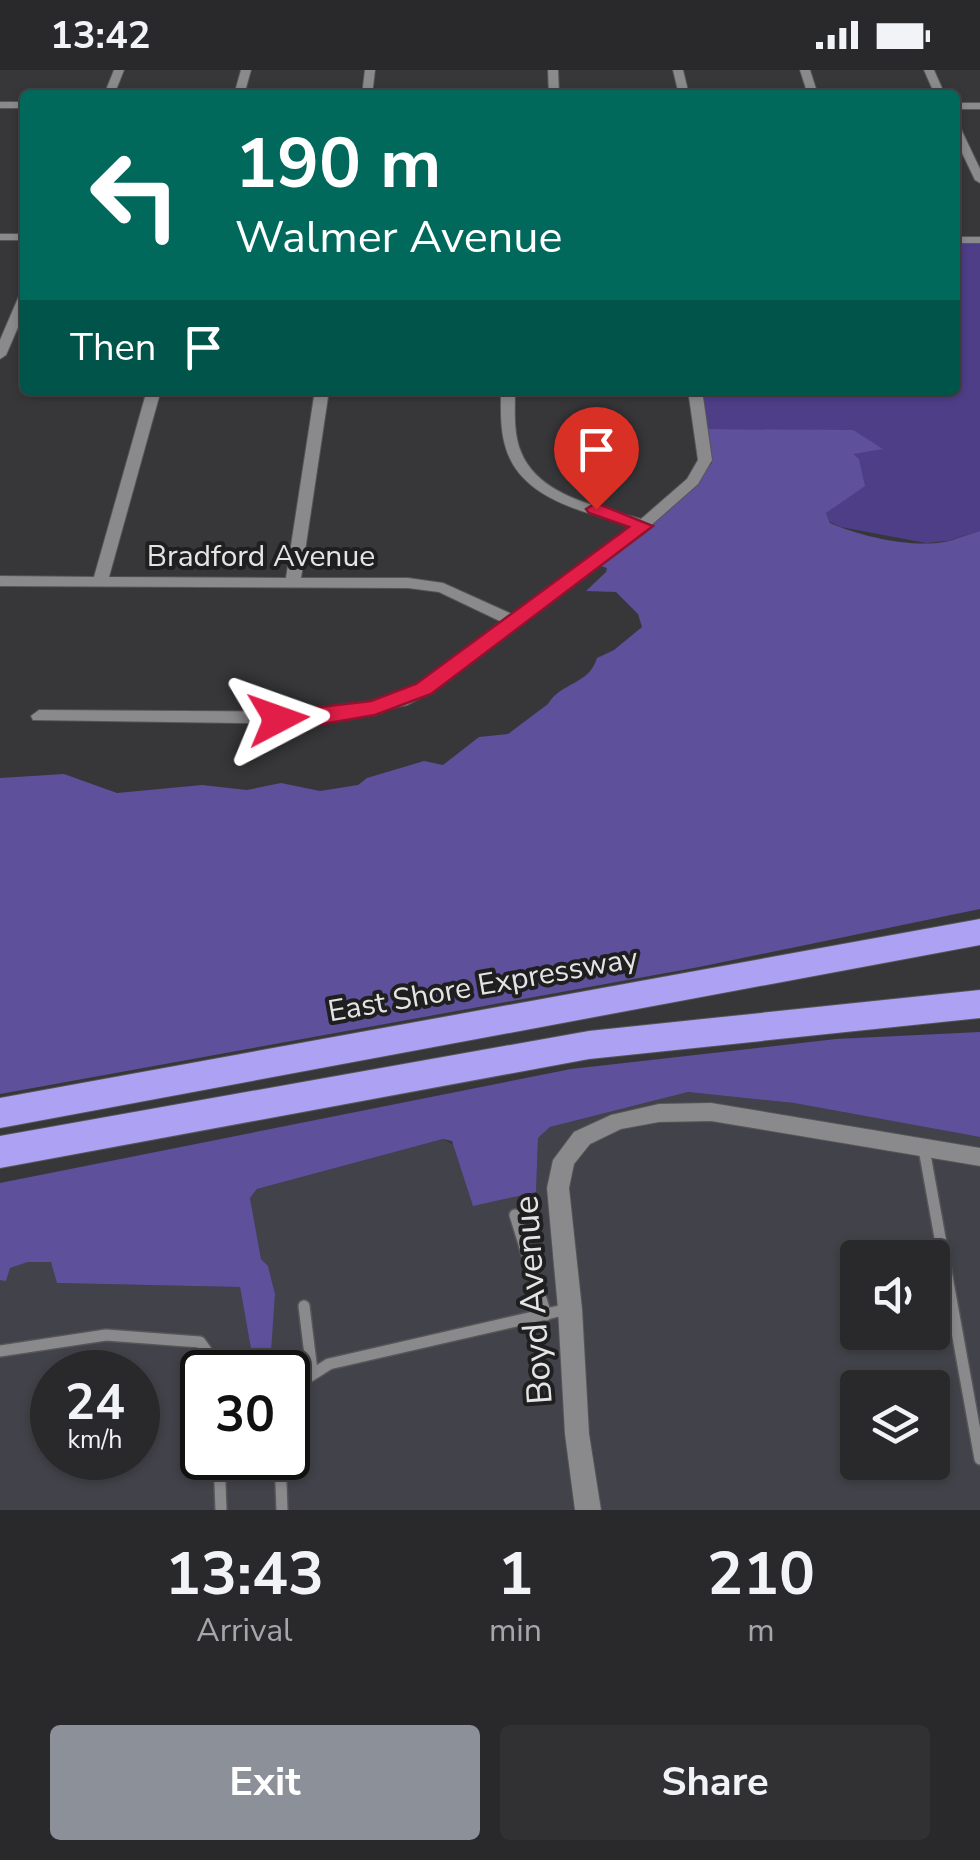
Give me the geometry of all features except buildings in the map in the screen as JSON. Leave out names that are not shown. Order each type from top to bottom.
[{"type":"highway","name":"East Shore Expressway","points":[[0,1113],[980,932]]},
{"type":"highway","points":[[0,1152],[414,1074],[589,1046],[828,1016],[980,1004]]},
{"type":"street","points":[[960,138],[980,180]]},
{"type":"street","points":[[0,355],[20,308]]},
{"type":"street","points":[[100,582],[153,395]]},
{"type":"street","points":[[293,583],[321,395]]},
{"type":"street","points":[[508,395],[510,438],[516,459],[532,478],[554,493],[643,526]]},
{"type":"street","points":[[39,716],[317,718],[375,708],[423,689],[643,526],[692,482],[706,460],[696,395]]},
{"type":"street","name":"Bradford Avenue","points":[[0,582],[408,583],[443,588],[514,621]]},
{"type":"street","name":"Boyd Avenue","points":[[588,1510],[558,1312],[558,1188],[564,1160],[582,1138],[618,1121],[659,1112],[711,1112],[980,1158]]},
{"type":"lane","points":[[924,1149],[980,1460]]},
{"type":"lane","points":[[304,1306],[312,1371],[558,1312],[516,1215]]},
{"type":"lane","points":[[0,1351],[106,1335],[200,1342],[206,1350]]},
{"type":"lane","points":[[220,1480],[221,1510]]},
{"type":"lane","points":[[281,1480],[282,1510]]},
{"type":"shaded area","points":[[960,240],[980,241],[980,531],[926,543],[841,527],[830,522],[826,513],[839,503],[824,430],[708,429],[702,395],[960,395]]},
{"type":"shaded area","points":[[708,429],[853,430],[883,449],[853,454],[859,459],[865,486],[826,513],[830,523],[873,537],[921,544],[949,541],[980,531],[980,909],[699,967],[0,1094],[0,778],[64,774],[117,793],[202,785],[247,790],[281,783],[320,791],[358,785],[367,778],[424,761],[443,765],[479,737],[508,734],[560,691],[581,679],[597,658],[614,650],[642,627],[638,614],[616,592],[586,591],[606,572],[607,568],[595,564],[712,463]]},
{"type":"shaded area","points":[[980,1032],[980,1137],[794,1103],[688,1092],[550,1127],[538,1138],[536,1192],[473,1206],[452,1141],[443,1139],[257,1189],[250,1198],[261,1259],[268,1266],[275,1294],[271,1350],[251,1350],[240,1287],[57,1283],[51,1262],[28,1262],[10,1268],[6,1281],[0,1280],[0,1183],[571,1069],[836,1039]]},
{"type":"shaded area","points":[[688,1092],[794,1103],[980,1137],[980,1510],[0,1510],[0,1280],[6,1280],[10,1268],[28,1262],[52,1262],[58,1283],[240,1287],[251,1350],[180,1350],[180,1480],[310,1480],[310,1350],[257,1350],[272,1319],[275,1294],[268,1266],[261,1259],[250,1198],[257,1189],[443,1139],[536,1191],[538,1138],[550,1127]]},
{"type":"route","points":[[278,719],[317,718],[375,708],[401,701],[423,689],[643,526],[596,509]]}]
